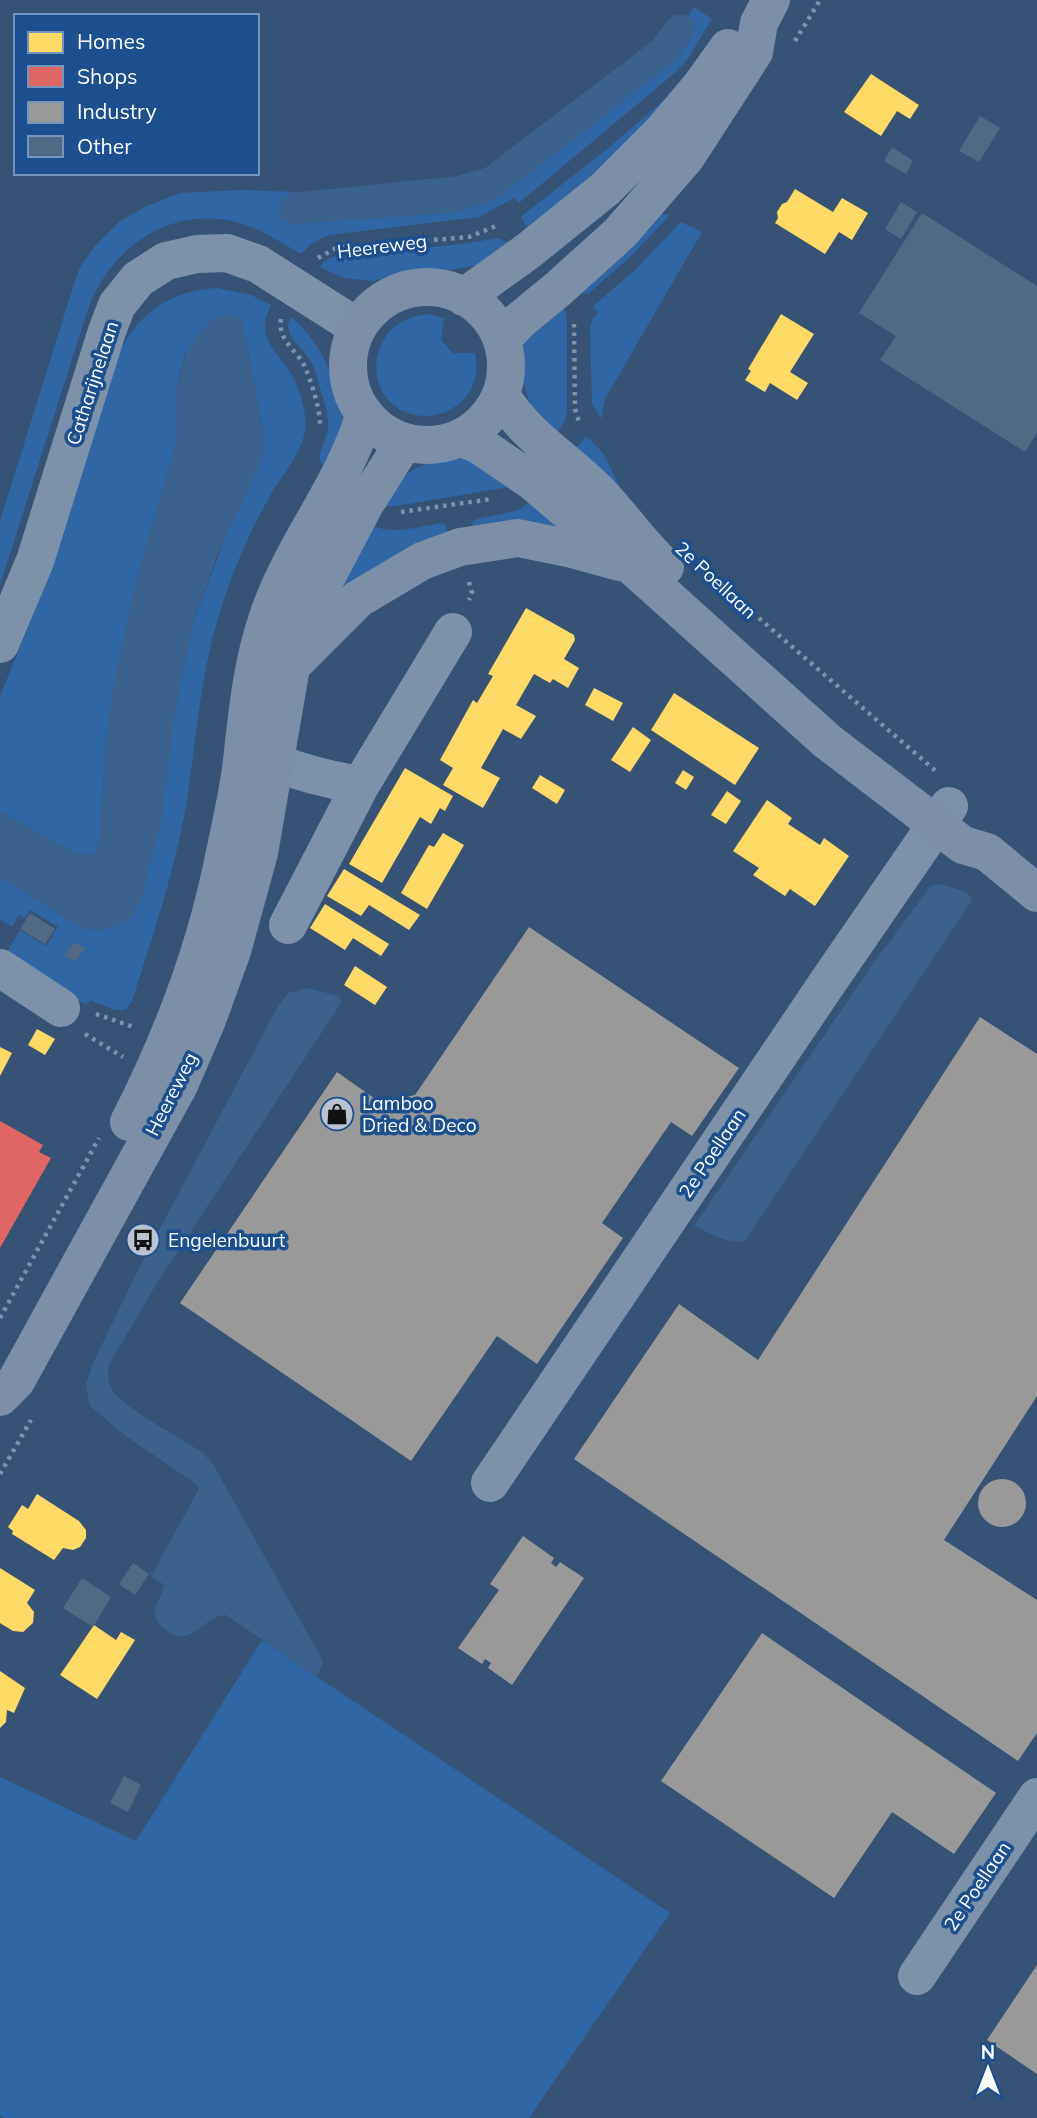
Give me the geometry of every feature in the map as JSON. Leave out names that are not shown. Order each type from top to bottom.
[{"type":"main road","points":[[464,296],[528,251],[605,189],[662,132],[700,87],[734,38],[765,11]]},
{"type":"main road","points":[[502,340],[519,321],[620,233],[685,157],[754,52],[765,11]]},
{"type":"main road","points":[[435,288],[464,296],[487,314],[502,340],[506,358],[506,377],[501,395],[486,420],[462,438],[443,444],[424,446],[404,442],[382,432],[364,416],[352,396],[347,373],[349,349],[357,327],[369,311],[386,298],[405,290],[435,288]]},
{"type":"main road","name":"2e Poellaan","points":[[501,395],[512,414],[603,497],[652,555],[722,618],[942,802],[963,845],[987,852],[1037,894]]},
{"type":"main road","name":"Heereweg","points":[[0,1354],[74,1226],[156,1070],[206,928],[225,856],[241,771],[250,687],[268,616],[299,546],[358,437],[364,416]]},
{"type":"main road","name":"2e Poellaan","points":[[462,438],[479,445],[532,481],[631,565],[827,741],[942,802]]},
{"type":"main road","name":"Heereweg","points":[[0,1398],[16,1381],[104,1222],[179,1085],[207,1020],[232,951],[258,853],[291,667],[306,616],[365,503],[404,442]]},
{"type":"main road","points":[[291,667],[358,600],[422,561],[460,547],[518,538],[631,565]]},
{"type":"street","name":"Catharijnelaan","points":[[0,644],[35,561],[107,331],[117,305],[138,279],[166,261],[197,254],[227,253],[258,264],[357,327]]},
{"type":"street","points":[[288,925],[360,786],[453,632]]},
{"type":"street","points":[[244,735],[258,752],[274,762],[360,786]]},
{"type":"street","name":"2e Poellaan","points":[[490,1483],[942,802]]},
{"type":"street","points":[[0,968],[61,1008]]},
{"type":"street","name":"2e Poellaan","points":[[917,1976],[1037,1797]]},
{"type":"path","name":"Heereweg","points":[[319,438],[320,415],[304,365],[288,346],[279,328],[282,316],[316,260],[336,248],[469,236],[505,222],[528,251]]},
{"type":"path","points":[[558,289],[574,314],[575,409],[579,422],[587,430]]},
{"type":"path","points":[[365,503],[385,514],[451,506],[519,494],[532,481]]},
{"type":"path","name":"2e Poellaan","points":[[697,564],[776,635],[942,802]]},
{"type":"path","points":[[61,1008],[82,1009],[138,1028]]},
{"type":"path","points":[[61,1008],[74,1027],[127,1059]]},
{"type":"path","points":[[0,1318],[102,1133]]},
{"type":"shaded area","points":[[694,7],[712,19],[687,60],[519,203],[514,198],[479,217],[329,235],[311,244],[301,254],[251,227],[218,219],[195,219],[172,224],[133,245],[116,262],[90,303],[0,585],[0,521],[72,290],[80,267],[94,247],[119,222],[145,207],[180,193],[243,190],[299,192],[291,193],[294,224],[453,212],[484,204],[677,59],[694,30],[693,21],[688,17]]},
{"type":"shaded area","points":[[675,15],[686,15],[693,21],[694,30],[677,59],[507,191],[484,204],[453,212],[294,224],[281,219],[278,210],[280,202],[291,193],[457,176],[485,168],[652,41]]},
{"type":"shaded area","points":[[691,79],[532,233],[521,219],[522,216],[612,145]]},
{"type":"shaded area","points":[[657,213],[670,215],[631,256],[588,294],[584,294],[576,285]]},
{"type":"shaded area","points":[[681,222],[702,232],[605,399],[601,419],[592,404],[590,327],[598,313],[593,306],[634,271]]},
{"type":"shaded area","points":[[498,238],[512,244],[479,265],[450,270],[406,273],[373,281],[343,278],[320,267],[332,257]]},
{"type":"shaded area","points":[[218,288],[251,295],[271,305],[265,331],[298,388],[305,415],[305,431],[296,456],[254,525],[223,602],[206,666],[185,812],[168,884],[132,1001],[126,1010],[115,1010],[90,1000],[86,1005],[15,959],[8,950],[20,930],[46,946],[58,927],[30,910],[25,918],[19,915],[12,927],[0,919],[0,877],[82,928],[100,930],[176,705],[193,623],[264,435],[242,321],[233,315],[185,354],[177,386],[177,440],[138,574],[107,729],[100,838],[95,853],[86,856],[73,852],[0,812],[0,696],[48,578],[120,351],[137,325],[160,305],[187,293]]},
{"type":"shaded area","points":[[557,300],[565,311],[567,321],[567,409],[565,421],[555,436],[532,409],[524,385],[521,362],[525,340]]},
{"type":"shaded area","points":[[233,314],[242,321],[264,435],[264,455],[217,556],[193,623],[176,705],[162,818],[142,898],[130,918],[118,925],[100,930],[82,928],[0,877],[0,812],[73,852],[86,856],[95,853],[100,838],[107,729],[117,666],[138,574],[177,440],[177,386],[186,354],[200,331],[217,316]]},
{"type":"shaded area","points":[[430,314],[444,318],[441,340],[453,353],[475,353],[476,367],[473,386],[461,402],[445,412],[426,416],[404,412],[389,401],[379,385],[376,366],[380,348],[390,332],[406,320]]},
{"type":"shaded area","points":[[291,317],[321,352],[342,412],[341,433],[325,469],[320,455],[328,428],[327,411],[312,364],[291,335],[288,323]]},
{"type":"shaded area","points":[[586,436],[603,453],[621,489],[573,452]]},
{"type":"shaded area","points":[[460,456],[477,458],[509,487],[396,506],[378,502],[396,483],[414,470],[434,461]]},
{"type":"shaded area","points":[[534,498],[584,536],[472,529],[472,523],[477,519],[519,510]]},
{"type":"shaded area","points":[[365,523],[396,530],[445,523],[448,536],[340,597]]},
{"type":"shaded area","points":[[940,884],[964,891],[972,898],[971,902],[745,1241],[726,1240],[694,1226],[872,965],[931,886]]},
{"type":"shaded area","points":[[307,988],[339,996],[341,1003],[157,1283],[109,1365],[108,1375],[111,1388],[120,1399],[203,1453],[213,1464],[323,1661],[317,1677],[226,1615],[217,1617],[189,1635],[172,1634],[159,1624],[155,1612],[164,1585],[151,1576],[199,1489],[196,1484],[123,1434],[90,1406],[86,1384],[94,1361],[137,1272],[278,1006],[288,993]]},
{"type":"shaded area","points":[[262,1640],[670,1913],[529,2118],[4,2118],[0,2115],[0,1777],[136,1841]]},
{"type":"building: Homes","points":[[871,74],[919,105],[910,119],[897,111],[881,136],[844,112]]},
{"type":"building: Homes","points":[[795,189],[833,212],[842,198],[868,213],[852,240],[839,232],[825,254],[775,223],[777,212]]},
{"type":"building: Homes","points":[[781,314],[814,334],[790,372],[808,383],[797,400],[770,383],[765,392],[745,380],[751,371],[748,369]]},
{"type":"building: Homes","points":[[526,608],[574,635],[575,640],[564,659],[579,668],[568,688],[553,679],[550,683],[534,674],[516,705],[536,716],[521,739],[503,729],[481,768],[500,778],[483,808],[443,785],[453,768],[440,760],[473,700],[477,703],[493,676],[488,674]]},
{"type":"building: Homes","points":[[594,688],[623,703],[613,721],[585,705]]},
{"type":"building: Homes","points":[[674,693],[759,748],[735,785],[651,730]]},
{"type":"building: Homes","points":[[633,727],[651,740],[630,772],[611,760]]},
{"type":"building: Homes","points":[[405,768],[453,796],[445,811],[440,808],[431,824],[420,817],[382,883],[349,864]]},
{"type":"building: Homes","points":[[683,770],[694,777],[686,790],[675,783]]},
{"type":"building: Homes","points":[[540,775],[565,790],[557,804],[532,788]]},
{"type":"building: Homes","points":[[727,791],[741,801],[726,824],[711,815]]},
{"type":"building: Homes","points":[[767,800],[792,818],[788,824],[820,845],[824,838],[849,856],[815,906],[790,889],[785,896],[753,875],[759,868],[733,851]]},
{"type":"building: Homes","points":[[443,833],[464,845],[427,909],[401,893],[429,845],[434,847]]},
{"type":"building: Homes","points":[[344,869],[420,915],[409,930],[369,905],[361,916],[327,896]]},
{"type":"building: Homes","points":[[325,904],[389,944],[381,956],[353,938],[345,950],[310,928]]},
{"type":"building: Homes","points":[[355,966],[387,987],[375,1005],[344,985]]},
{"type":"building: Homes","points":[[37,1029],[55,1039],[45,1055],[28,1045]]},
{"type":"building: Homes","points":[[0,1047],[12,1053],[0,1076]]},
{"type":"building: Homes","points":[[37,1494],[79,1521],[86,1530],[86,1538],[80,1547],[73,1550],[63,1548],[54,1560],[12,1534],[13,1531],[8,1527],[22,1505],[28,1509]]},
{"type":"building: Homes","points":[[0,1568],[35,1590],[27,1603],[34,1612],[33,1623],[23,1632],[13,1631],[0,1623]]},
{"type":"building: Homes","points":[[94,1625],[116,1640],[121,1632],[135,1640],[97,1699],[60,1675]]},
{"type":"building: Homes","points":[[0,1671],[25,1688],[14,1713],[7,1710],[6,1722],[0,1728]]},
{"type":"building: Shops","points":[[0,1121],[43,1145],[39,1152],[51,1158],[0,1248]]},
{"type":"building: Industry","points":[[529,927],[739,1068],[692,1136],[671,1122],[602,1223],[623,1238],[537,1364],[497,1336],[411,1461],[180,1303],[337,1072],[381,1103],[415,1095]]},
{"type":"building: Industry","points":[[980,1017],[1037,1054],[1037,1396],[944,1540],[1037,1600],[1037,1733],[1018,1761],[574,1459],[679,1304],[758,1360]]},
{"type":"building: Industry","points":[[1002,1479],[1019,1486],[1026,1503],[1019,1520],[1002,1527],[985,1520],[978,1503],[985,1486]]},
{"type":"building: Industry","points":[[523,1536],[554,1558],[551,1563],[556,1567],[560,1562],[584,1578],[512,1685],[488,1668],[491,1663],[485,1659],[482,1664],[458,1648],[499,1590],[490,1584]]},
{"type":"building: Industry","points":[[762,1633],[996,1793],[954,1854],[892,1812],[834,1898],[661,1781]]},
{"type":"building: Industry","points":[[1037,1965],[1037,2074],[987,2040]]},
{"type":"building: Other","points":[[980,116],[1000,128],[979,162],[959,151]]},
{"type":"building: Other","points":[[892,147],[913,161],[906,174],[884,161]]},
{"type":"building: Other","points":[[901,202],[917,212],[901,239],[885,229]]},
{"type":"building: Other","points":[[922,213],[1037,286],[1037,433],[1025,452],[880,360],[896,336],[859,313]]},
{"type":"building: Other","points":[[30,913],[55,929],[45,944],[20,929]]},
{"type":"building: Other","points":[[74,942],[85,948],[75,962],[64,956]]},
{"type":"building: Other","points":[[133,1563],[149,1574],[135,1595],[119,1584]]},
{"type":"building: Other","points":[[82,1578],[111,1597],[93,1627],[63,1608]]},
{"type":"building: Other","points":[[124,1776],[141,1785],[128,1812],[110,1803]]},
{"type":"place","name":"Lamboo Dried & Deco","points":[[337,1114]]},
{"type":"place","name":"Engelenbuurt","points":[[143,1240]]}]
